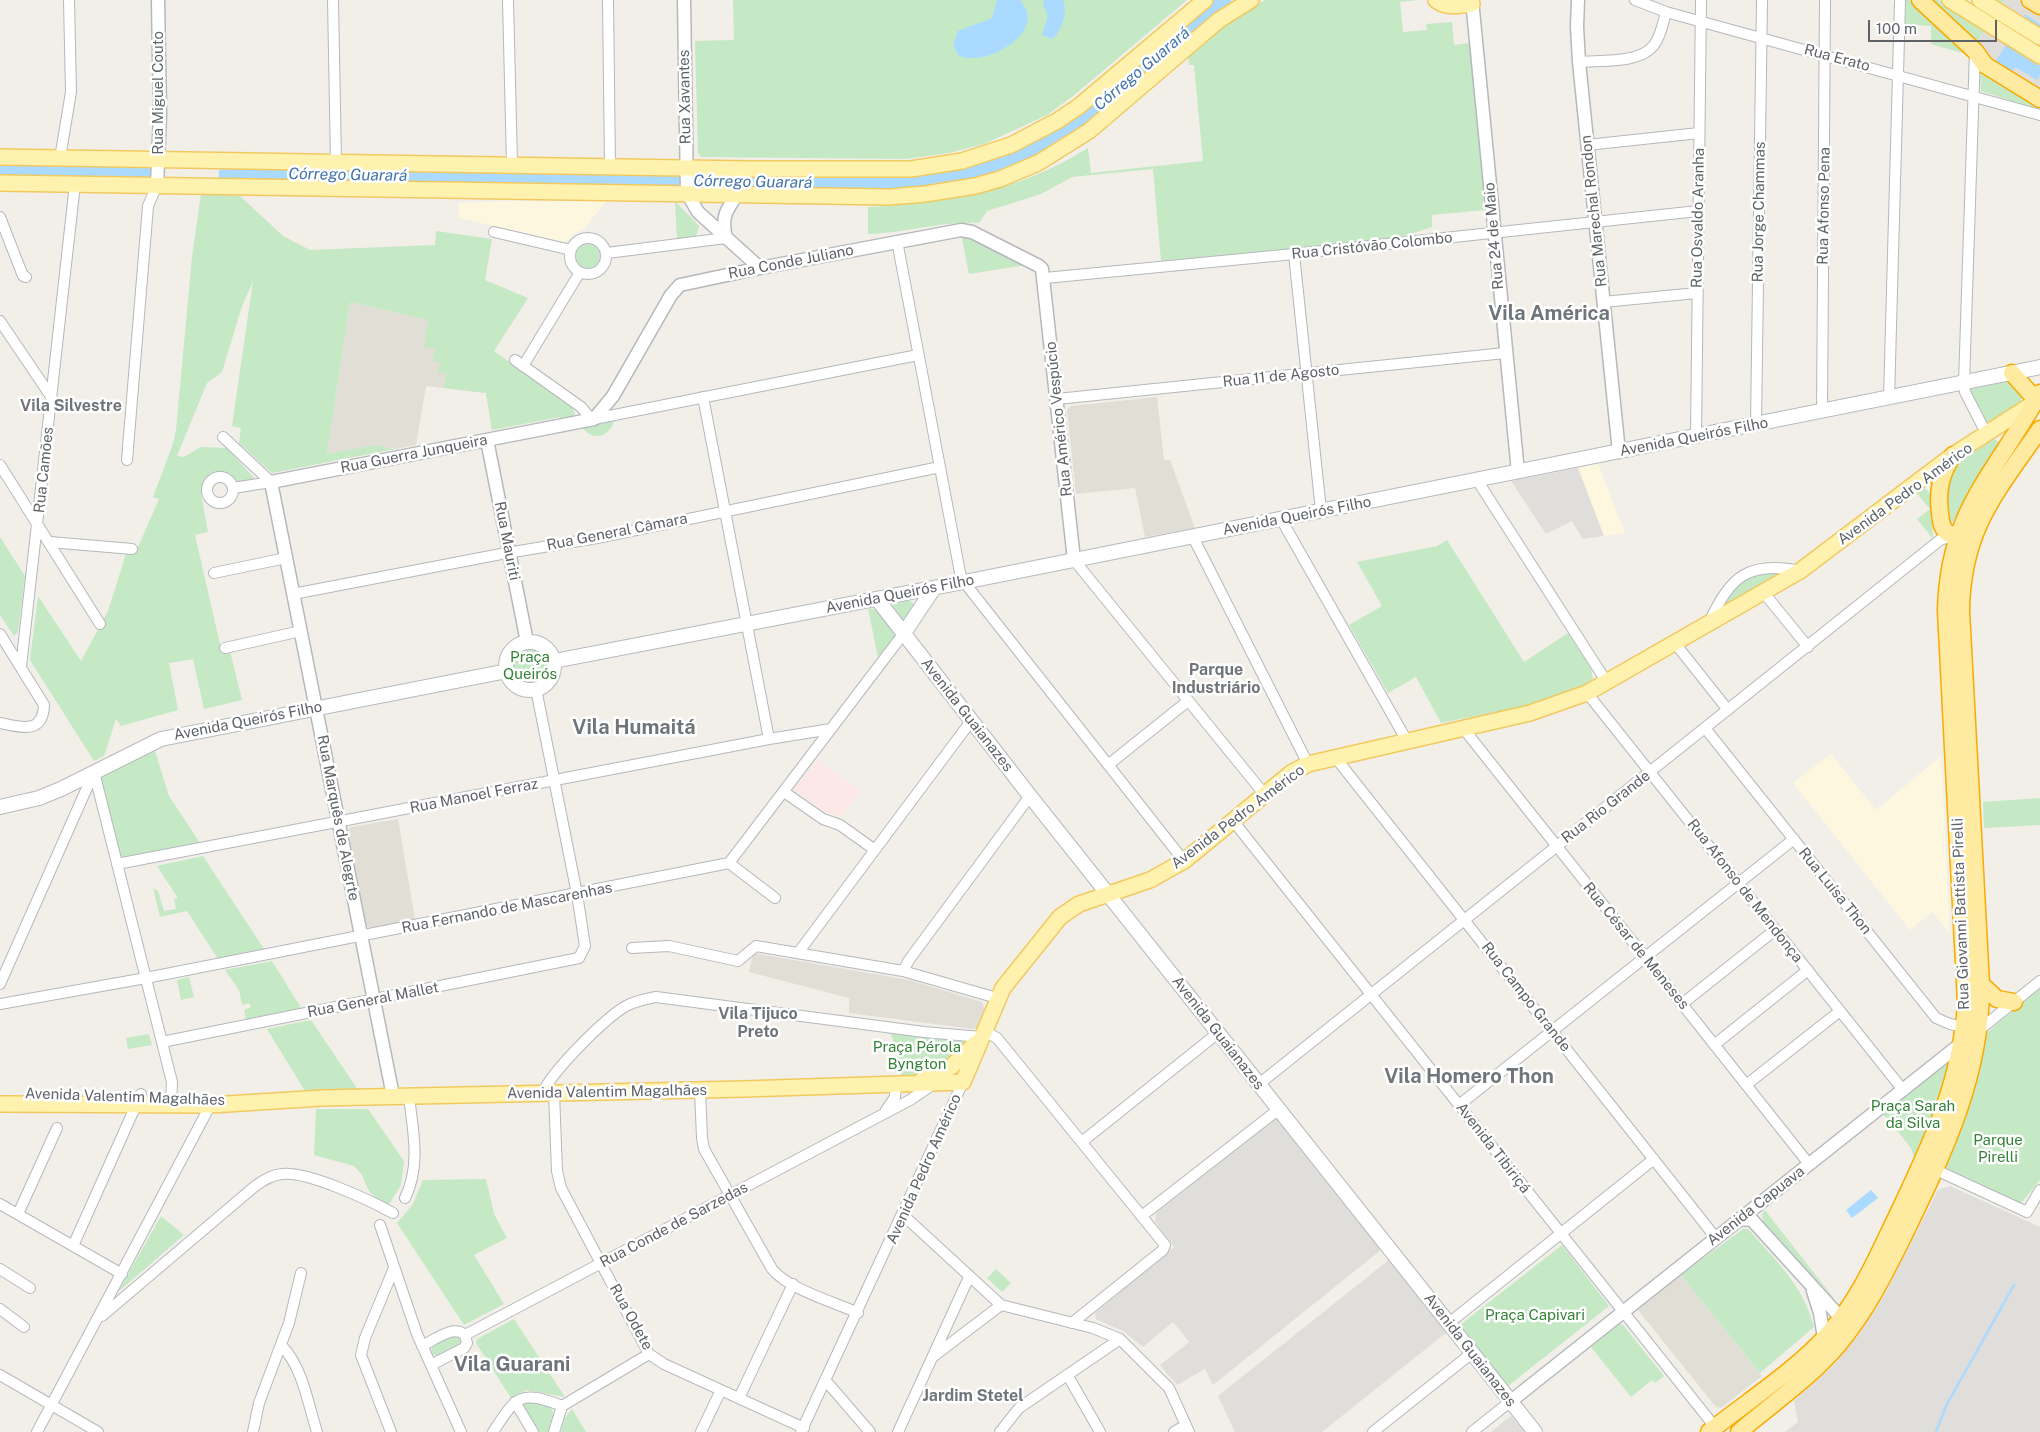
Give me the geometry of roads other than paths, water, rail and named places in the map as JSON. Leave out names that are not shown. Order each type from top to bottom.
[{"type":"highway","points":[[1920,0],[1975,51],[1985,65],[2040,100]]},
{"type":"highway","points":[[2030,0],[2040,6]]},
{"type":"highway","points":[[2012,373],[2037,399]]},
{"type":"highway","name":"Rua Giovanni Battista Pirelli","points":[[1712,1430],[1849,1319],[1883,1276],[1936,1170],[1952,1132],[1968,1082],[1968,1034],[1946,582],[1965,535],[1976,493],[2037,399]]},
{"type":"highway","name":"Rua Giovanni Battista Pirelli","points":[[1738,1432],[1827,1356],[1849,1319],[1935,1135],[1950,1094],[1981,984],[1962,611],[1965,535],[2033,447],[2040,429]]},
{"type":"highway","points":[[1953,454],[1944,470],[1938,493],[1943,528],[1949,534],[1965,535]]},
{"type":"highway","points":[[1981,984],[1992,996],[2014,1002]]},
{"type":"main road","points":[[0,157],[610,166],[687,181],[738,182],[937,166],[987,154],[1034,134],[1078,107],[1205,0]]},
{"type":"main road","points":[[0,183],[156,185],[687,181],[738,182],[889,197],[951,191],[1000,178],[1038,163],[1082,136],[1219,20],[1251,0]]},
{"type":"main road","points":[[1436,0],[1442,5],[1450,6],[1472,2]]},
{"type":"main road","points":[[1980,0],[2040,37]]},
{"type":"main road","points":[[1956,3],[2040,56]]},
{"type":"main road","name":"Avenida Queirós Filho","points":[[554,661],[1193,537],[2040,367]]},
{"type":"main road","name":"Avenida Pedro Américo","points":[[964,1080],[997,998],[1008,980],[1060,917],[1088,900],[1109,896],[1150,880],[1184,861],[1234,822],[1291,773],[1308,764],[1546,709],[1587,693],[1800,571],[1953,454],[1987,434],[2037,399]]},
{"type":"main road","points":[[1912,486],[1929,486],[1938,493]]},
{"type":"main road","points":[[904,633],[934,588]]},
{"type":"main road","name":"Avenida Guaianazes","points":[[877,599],[1030,796],[1535,1432]]},
{"type":"main road","points":[[526,642],[535,642],[545,647],[554,661],[551,677],[536,689],[528,690],[517,685],[507,671],[511,652],[526,642]]},
{"type":"main road","name":"Avenida Queirós Filho","points":[[0,807],[39,798],[161,739],[507,671]]},
{"type":"main road","points":[[900,1085],[929,1077],[951,1067],[982,1036]]},
{"type":"main road","points":[[951,1067],[964,1080]]},
{"type":"main road","name":"Avenida Valentim Magalhães","points":[[0,1104],[138,1100],[212,1102],[393,1096],[700,1090],[900,1085],[964,1080]]},
{"type":"main road","name":"Avenida Valentim Magalhães","points":[[0,1093],[138,1100]]},
{"type":"street","points":[[60,158],[71,92],[69,0]]},
{"type":"street","name":"Rua Miguel Couto","points":[[156,185],[158,159],[158,0]]},
{"type":"street","points":[[333,0],[336,162]]},
{"type":"street","points":[[508,0],[512,164]]},
{"type":"street","points":[[608,0],[610,166]]},
{"type":"street","name":"Rua Xavantes","points":[[684,0],[687,181]]},
{"type":"street","name":"Rua Marechal Rondon","points":[[1578,0],[1576,27],[1579,62],[1619,452]]},
{"type":"street","name":"Rua Erato","points":[[1635,0],[1666,12],[2040,116]]},
{"type":"street","name":"Rua Osvaldo Aranha","points":[[1696,437],[1701,0]]},
{"type":"street","name":"Rua Jorge Chammas","points":[[1756,425],[1762,0]]},
{"type":"street","name":"Rua Afonso Pena","points":[[1822,412],[1825,0]]},
{"type":"street","name":"Rua 24 de Maio","points":[[1472,2],[1518,472]]},
{"type":"street","points":[[1889,398],[1900,2]]},
{"type":"street","points":[[1579,62],[1629,58],[1643,54],[1657,40],[1666,12]]},
{"type":"street","points":[[1975,51],[1964,383],[1965,392],[1987,434]]},
{"type":"street","points":[[1587,145],[1699,133]]},
{"type":"street","points":[[687,181],[698,212],[760,268]]},
{"type":"street","points":[[726,238],[726,213],[738,182]]},
{"type":"street","name":"Rua Camões","points":[[21,667],[39,523],[76,184]]},
{"type":"street","points":[[127,460],[148,206],[156,185]]},
{"type":"street","name":"Rua Cristóvão Colombo","points":[[1044,278],[1294,254],[1698,211]]},
{"type":"street","points":[[698,212],[714,215],[726,213]]},
{"type":"street","points":[[0,217],[23,276],[26,277]]},
{"type":"street","name":"Rua Conde Juliano","points":[[593,419],[613,396],[675,289],[687,282],[956,230],[969,231],[1039,266],[1044,278]]},
{"type":"street","points":[[494,232],[571,250]]},
{"type":"street","points":[[590,237],[602,244],[607,253],[604,266],[597,272],[589,274],[580,272],[572,265],[571,250],[576,242],[590,237]]},
{"type":"street","points":[[607,253],[726,238]]},
{"type":"street","points":[[897,241],[963,582],[1184,861]]},
{"type":"street","points":[[1294,254],[1321,511]]},
{"type":"street","points":[[580,272],[519,363],[581,407],[593,419],[918,355]]},
{"type":"street","name":"Rua Américo Vespúcio","points":[[1044,278],[1074,560]]},
{"type":"street","points":[[1603,302],[1698,293]]},
{"type":"street","points":[[0,321],[52,398]]},
{"type":"street","name":"Rua 11 de Agosto","points":[[1057,398],[1505,353]]},
{"type":"street","points":[[703,397],[769,738]]},
{"type":"street","name":"Rua Guerra Junqueira","points":[[233,488],[593,419]]},
{"type":"street","points":[[223,437],[271,482]]},
{"type":"street","name":"Rua Mauriti","points":[[487,440],[526,642]]},
{"type":"street","points":[[0,465],[39,523],[100,624]]},
{"type":"street","name":"Rua General Câmara","points":[[293,594],[509,552],[596,538],[725,510],[940,468]]},
{"type":"street","points":[[1477,480],[1606,681]]},
{"type":"street","name":"Rua Marquês de Alegrte","points":[[271,482],[393,1096]]},
{"type":"street","points":[[1281,519],[1407,741]]},
{"type":"street","name":"Rua Rio Grande","points":[[1258,1084],[1940,540],[1965,535]]},
{"type":"street","points":[[1193,537],[1308,764]]},
{"type":"street","points":[[50,542],[132,548]]},
{"type":"street","points":[[214,573],[286,558]]},
{"type":"street","points":[[1074,560],[1265,795]]},
{"type":"street","points":[[1708,624],[1728,588],[1745,574],[1768,567],[1800,571]]},
{"type":"street","points":[[1764,593],[1808,647]]},
{"type":"street","points":[[225,648],[301,631]]},
{"type":"street","points":[[775,898],[729,863],[904,633]]},
{"type":"street","points":[[0,634],[44,706],[42,718],[39,723],[32,727],[0,723]]},
{"type":"street","points":[[1674,642],[1728,710]]},
{"type":"street","points":[[536,689],[577,894]]},
{"type":"street","name":"Rua Afonso de Mendonça","points":[[1587,693],[1903,1090]]},
{"type":"street","points":[[1108,765],[1188,701]]},
{"type":"street","points":[[798,954],[972,721]]},
{"type":"street","name":"Rua César de Meneses","points":[[1463,728],[1809,1164]]},
{"type":"street","name":"Rua Luísa Thon","points":[[1705,728],[1936,1018],[1968,1034]]},
{"type":"street","name":"Rua Manoel Ferraz","points":[[117,864],[769,738],[831,729]]},
{"type":"street","name":"Rua Campo Grande","points":[[1335,757],[1716,1238]]},
{"type":"street","points":[[94,772],[172,1082],[172,1100]]},
{"type":"street","points":[[0,984],[94,772]]},
{"type":"street","points":[[784,792],[823,819],[838,824],[875,850]]},
{"type":"street","points":[[903,971],[909,960],[1030,796]]},
{"type":"street","name":"Avenida Tibiriçá","points":[[1234,822],[1623,1312],[1712,1430]]},
{"type":"street","points":[[1459,1105],[1646,959],[1794,839]]},
{"type":"street","name":"Rua Fernando de Mascarenhas","points":[[0,1004],[146,978],[729,863]]},
{"type":"street","name":"Rua General Mallet","points":[[162,1042],[575,960],[583,954],[585,946],[577,894]]},
{"type":"street","points":[[1682,1004],[1775,930]]},
{"type":"street","points":[[632,948],[668,946],[738,961],[756,946],[903,971],[997,998]]},
{"type":"street","points":[[1714,1045],[1808,970]]},
{"type":"street","name":"Avenida Capuava","points":[[1472,1432],[1716,1238],[1748,1216],[1809,1164],[1903,1090],[1968,1034],[2040,981]]},
{"type":"street","points":[[548,1093],[550,1079],[612,1016],[635,1002],[656,997],[924,1032],[997,1038],[1164,1241],[1163,1250],[1072,1323]]},
{"type":"street","points":[[1746,1085],[1840,1011]]},
{"type":"street","points":[[1082,1141],[1218,1033]]},
{"type":"street","name":"Avenida Pedro Américo","points":[[803,1430],[964,1080]]},
{"type":"street","name":"Rua Conde de Sarzedas","points":[[422,1346],[453,1330],[459,1330],[465,1335],[919,1095],[935,1083]]},
{"type":"street","name":"Rua Conde de Sarzedas","points":[[882,1114],[895,1097],[900,1085]]},
{"type":"street","points":[[700,1090],[704,1150],[772,1269],[779,1276],[793,1284],[858,1313]]},
{"type":"street","name":"Rua Odete","points":[[548,1093],[557,1171],[561,1188],[649,1354],[664,1364],[803,1430]]},
{"type":"street","points":[[405,1198],[414,1176],[415,1160],[409,1096]]},
{"type":"street","points":[[73,1246],[138,1100]]},
{"type":"street","points":[[36,1432],[122,1274],[212,1102]]},
{"type":"street","points":[[1143,1215],[1279,1109]]},
{"type":"street","points":[[18,1214],[57,1128]]},
{"type":"street","points":[[1449,1323],[1654,1159]]},
{"type":"street","points":[[1936,1170],[2027,1212],[2040,1190]]},
{"type":"street","points":[[97,1320],[254,1187],[272,1176],[283,1174],[309,1177],[393,1213]]},
{"type":"street","points":[[0,1204],[122,1274]]},
{"type":"street","points":[[903,1215],[1002,1305],[1093,1328],[1120,1340],[1169,1388],[1187,1428],[1174,1432]]},
{"type":"street","points":[[1748,1216],[1811,1287],[1849,1319]]},
{"type":"street","points":[[380,1225],[422,1346],[461,1432]]},
{"type":"street","points":[[391,1432],[361,1355],[365,1338],[394,1268]]},
{"type":"street","points":[[0,1269],[30,1288]]},
{"type":"street","points":[[253,1432],[259,1403],[282,1346],[301,1273]]},
{"type":"street","points":[[898,1432],[969,1277]]},
{"type":"street","points":[[739,1398],[793,1284]]},
{"type":"street","points":[[1811,1287],[1820,1313],[1824,1338]]},
{"type":"street","points":[[931,1358],[1002,1305]]},
{"type":"street","points":[[0,1309],[24,1327]]},
{"type":"street","points":[[430,1365],[464,1348],[467,1343],[465,1335]]},
{"type":"street","points":[[1005,1429],[1019,1408],[1120,1340]]},
{"type":"street","points":[[282,1346],[290,1354],[297,1369],[317,1432]]},
{"type":"street","points":[[1373,1432],[1472,1353]]},
{"type":"street","points":[[554,1432],[562,1406],[649,1354]]},
{"type":"street","points":[[0,1375],[98,1432]]},
{"type":"street","points":[[1068,1376],[1100,1432]]},
{"type":"street","points":[[826,1381],[870,1432]]},
{"type":"street","points":[[701,1432],[720,1390]]},
{"type":"street","points":[[493,1432],[515,1402],[532,1396],[562,1406]]},
{"type":"street","points":[[515,1402],[533,1432]]},
{"type":"water","points":[[997,0],[1020,0],[1027,12],[1026,24],[1020,36],[1010,45],[982,57],[969,58],[958,55],[953,44],[958,31],[992,18]]},
{"type":"water","points":[[1044,0],[1063,0],[1065,10],[1063,21],[1056,36],[1052,39],[1042,35],[1048,16],[1043,4]]},
{"type":"water","points":[[2025,14],[2040,24],[2040,75],[2037,80],[2015,67],[2011,73],[1995,63]]},
{"type":"water","points":[[1871,1190],[1878,1198],[1852,1218],[1846,1210]]},
{"type":"waterway","name":"Córrego Guarará","points":[[226,174],[818,183],[894,182],[961,174],[993,166],[1024,153],[1056,135],[1107,99],[1224,0]]},
{"type":"waterway","name":"Córrego Guarará","points":[[0,171],[149,173]]},
{"type":"waterway","points":[[1936,1432],[1946,1406],[2014,1285]]},
{"type":"district","name":"Vila América","points":[[1549,314]]},
{"type":"district","name":"Vila Silvestre","points":[[71,406]]},
{"type":"district","name":"Parque Industriário","points":[[1216,679]]},
{"type":"district","name":"Vila Humaitá","points":[[634,728]]},
{"type":"district","name":"Vila Tijuco Preto","points":[[758,1023]]},
{"type":"district","name":"Vila Homero Thon","points":[[1469,1077]]},
{"type":"district","name":"Vila Guarani","points":[[512,1365]]},
{"type":"district","name":"Jardim Stetel","points":[[973,1396]]},
{"type":"park label","name":"Praça Queirós","points":[[530,666]]},
{"type":"park label","name":"Praça Pérola Byngton","points":[[917,1056]]},
{"type":"park label","name":"Praça Sarah da Silva","points":[[1913,1114]]},
{"type":"park label","name":"Parque Pirelli","points":[[1998,1148]]},
{"type":"park label","name":"Praça Capivari","points":[[1535,1315]]}]
